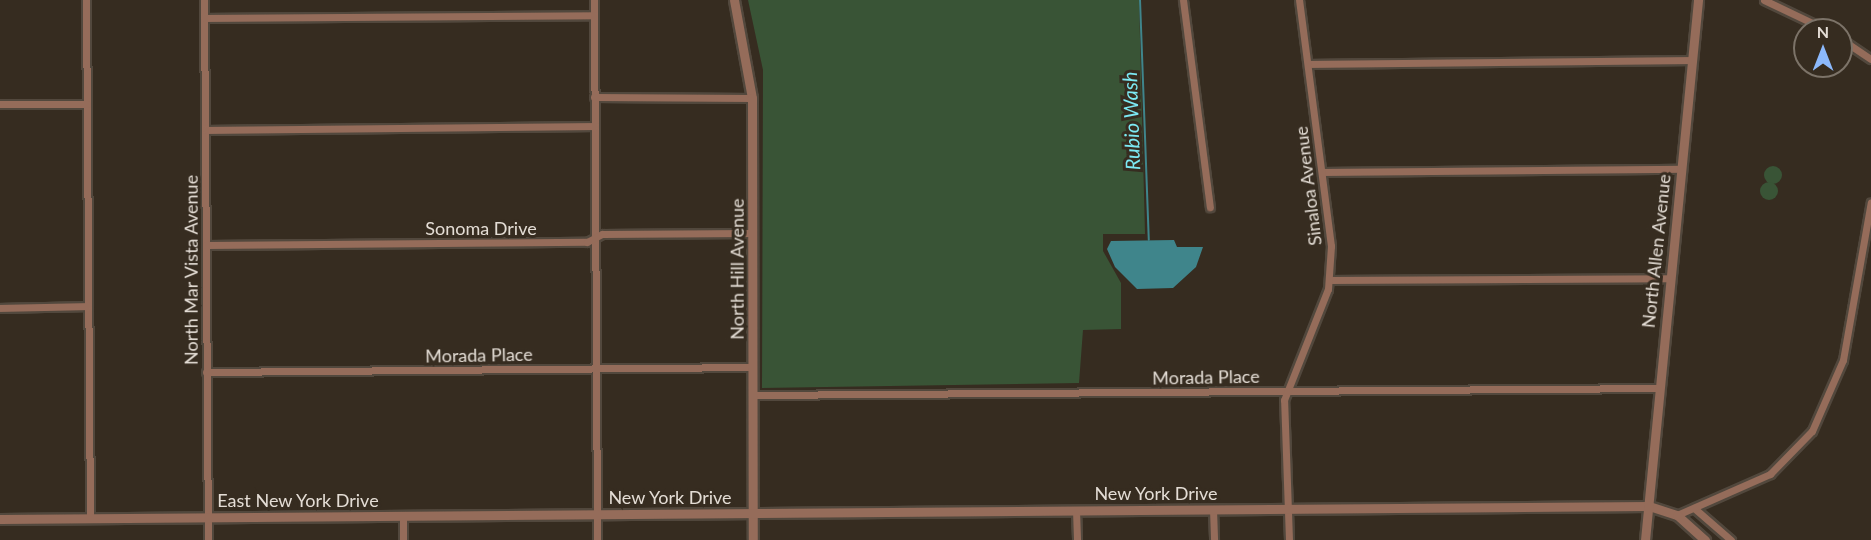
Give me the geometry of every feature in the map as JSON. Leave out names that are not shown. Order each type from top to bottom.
[{"type":"street","points":[[86,0],[90,519]]},
{"type":"street","name":"North Mar Vista Avenue","points":[[204,0],[208,540]]},
{"type":"street","points":[[594,0],[597,540]]},
{"type":"street","name":"North Hill Avenue","points":[[735,0],[752,98],[755,512],[753,540]]},
{"type":"street","points":[[1183,0],[1210,207]]},
{"type":"street","name":"Sinaloa Avenue","points":[[1289,540],[1284,400],[1290,390],[1330,280],[1324,172],[1299,0]]},
{"type":"street","name":"North Allen Avenue","points":[[1645,540],[1698,0]]},
{"type":"street","points":[[1764,0],[1802,18]]},
{"type":"street","points":[[204,18],[594,15]]},
{"type":"street","points":[[1853,47],[1871,59]]},
{"type":"street","points":[[1308,64],[1692,60]]},
{"type":"street","points":[[594,97],[752,98]]},
{"type":"street","points":[[0,104],[87,104]]},
{"type":"street","points":[[206,130],[595,126]]},
{"type":"street","points":[[1324,172],[1681,169]]},
{"type":"street","points":[[1677,515],[1770,474],[1812,431],[1843,360],[1871,202]]},
{"type":"street","name":"Sonoma Drive","points":[[206,245],[753,233]]},
{"type":"street","points":[[1330,280],[1670,278]]},
{"type":"street","points":[[0,308],[88,306]]},
{"type":"street","name":"Morada Place","points":[[206,372],[753,367]]},
{"type":"street","name":"Morada Place","points":[[754,395],[1659,387]]},
{"type":"street","name":"New York Drive","points":[[597,514],[1649,506],[1677,515],[1705,540]]},
{"type":"street","points":[[1694,508],[1731,540]]},
{"type":"street","points":[[1214,509],[1214,540]]},
{"type":"street","points":[[1076,510],[1077,540]]},
{"type":"street","name":"East New York Drive","points":[[0,519],[597,514]]},
{"type":"street","points":[[403,516],[403,540]]},
{"type":"green space","points":[[748,0],[1139,0],[1145,234],[1103,234],[1103,251],[1121,283],[1121,329],[1083,330],[1079,383],[762,388],[763,70]]},
{"type":"green space","points":[[1773,166],[1779,169],[1782,175],[1779,181],[1773,184],[1767,181],[1764,175],[1767,169]]},
{"type":"green space","points":[[1769,182],[1775,185],[1778,191],[1775,197],[1769,200],[1763,197],[1760,191],[1763,185]]},
{"type":"water","points":[[1174,240],[1177,247],[1203,247],[1196,267],[1173,288],[1137,289],[1115,267],[1107,249],[1111,241]]},
{"type":"waterway","name":"Rubio Wash","points":[[1140,0],[1149,240]]}]
